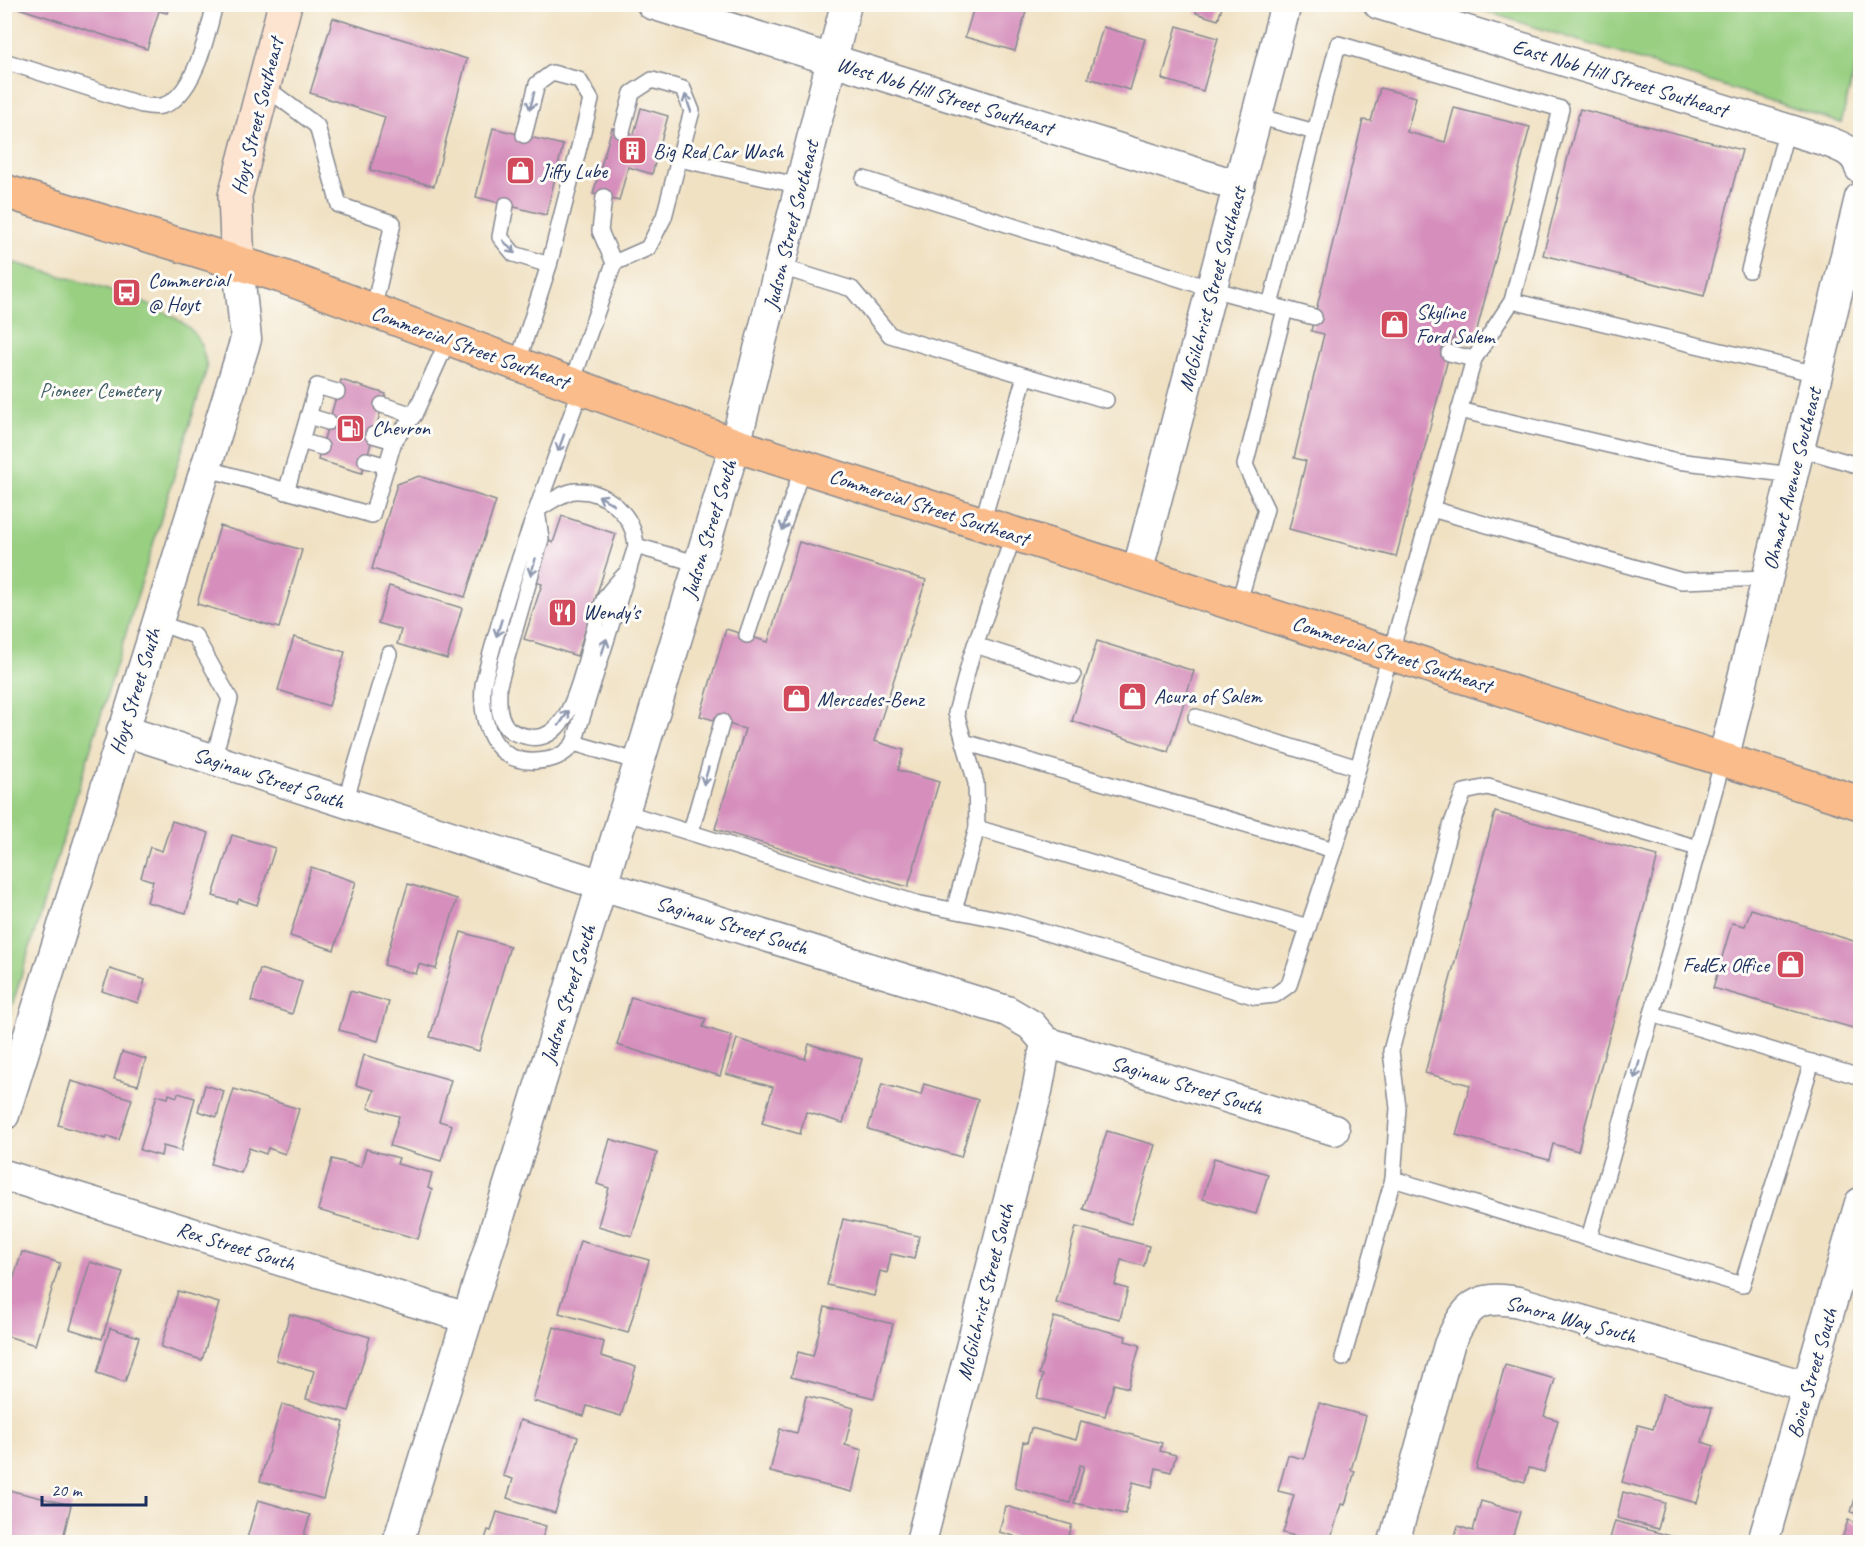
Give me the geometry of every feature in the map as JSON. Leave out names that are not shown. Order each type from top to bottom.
[{"type":"main road","name":"Commercial Street Southeast","points":[[4,191],[281,276],[735,445],[1860,803]]},
{"type":"street","name":"Hoyt Street Southeast","points":[[238,264],[235,196],[285,4]]},
{"type":"street","name":"West Nob Hill Street Southeast","points":[[652,4],[831,62],[1239,186]]},
{"type":"street","name":"Judson Street Southeast","points":[[735,445],[846,4]]},
{"type":"street","name":"McGilchrist Street Southeast","points":[[1137,573],[1286,4]]},
{"type":"street","name":"East Nob Hill Street Southeast","points":[[1379,4],[1842,147],[1859,164]]},
{"type":"street","name":"Ohmart Avenue Southeast","points":[[1723,760],[1860,198]]},
{"type":"street","name":"Hoyt Street South","points":[[4,1115],[122,730],[246,339],[238,264]]},
{"type":"street","name":"Judson Street South","points":[[398,1542],[602,885],[735,445]]},
{"type":"street","name":"Saginaw Street South","points":[[122,730],[602,885],[1007,1011],[1031,1025],[1046,1042],[1334,1131]]},
{"type":"street","name":"McGilchrist Street South","points":[[921,1542],[1037,1091],[1046,1042]]},
{"type":"street","name":"Rex Street South","points":[[4,1175],[467,1318]]},
{"type":"street","name":"Boice Street South","points":[[1763,1542],[1860,1203]]},
{"type":"street","name":"Sonora Way South","points":[[1394,1542],[1449,1345],[1460,1319],[1476,1305],[1494,1298],[1519,1302],[1808,1387]]},
{"type":"lane","points":[[4,61],[142,105],[162,106],[179,95],[202,56],[215,4]]},
{"type":"lane","points":[[624,812],[916,903],[1008,921],[1256,997],[1275,995],[1288,985],[1334,850],[1474,359],[1512,301],[1561,109],[1338,44],[1270,305]]},
{"type":"lane","points":[[517,365],[549,265],[591,100],[579,80],[552,73],[537,84],[524,135]]},
{"type":"lane","points":[[614,263],[648,248],[664,217],[692,111],[683,89],[652,80],[642,86],[632,93],[622,131]]},
{"type":"lane","points":[[264,86],[317,126],[339,205],[393,223],[373,311]]},
{"type":"lane","points":[[1257,116],[1315,132]]},
{"type":"lane","points":[[1749,270],[1787,129]]},
{"type":"lane","points":[[679,159],[801,186]]},
{"type":"lane","points":[[864,179],[1212,289],[1314,317]]},
{"type":"lane","points":[[537,510],[573,491],[594,493],[612,502],[630,520],[636,546],[574,743],[568,752],[548,760],[530,761],[512,758],[500,751],[490,738],[482,703],[488,666],[614,263],[600,231],[604,197]]},
{"type":"lane","points":[[506,205],[500,237],[514,254],[549,265]]},
{"type":"lane","points":[[781,267],[852,289],[890,335],[1106,400]]},
{"type":"lane","points":[[1512,301],[1817,374]]},
{"type":"lane","points":[[1238,605],[1266,509],[1245,465],[1285,309]]},
{"type":"lane","points":[[205,468],[372,515],[394,441],[414,415],[448,340]]},
{"type":"lane","points":[[1449,352],[1474,359]]},
{"type":"lane","points":[[982,523],[1025,376]]},
{"type":"lane","points":[[286,492],[317,386],[337,392]]},
{"type":"lane","points":[[382,405],[414,415]]},
{"type":"lane","points":[[1459,410],[1677,461],[1758,473],[1796,461],[1860,466]]},
{"type":"lane","points":[[308,416],[328,422]]},
{"type":"lane","points":[[373,435],[394,441]]},
{"type":"lane","points":[[301,441],[321,447]]},
{"type":"lane","points":[[366,460],[387,466]]},
{"type":"lane","points":[[747,635],[803,466]]},
{"type":"lane","points":[[1432,509],[1682,581],[1767,578]]},
{"type":"lane","points":[[537,510],[542,539],[499,685],[498,705],[502,719],[514,733],[533,738],[544,736],[567,715],[605,598],[629,570]]},
{"type":"lane","points":[[954,910],[977,828],[976,783],[956,713],[975,645],[1014,534]]},
{"type":"lane","points":[[636,546],[699,564]]},
{"type":"lane","points":[[156,622],[195,636],[231,699],[213,760]]},
{"type":"lane","points":[[975,645],[1074,676]]},
{"type":"lane","points":[[345,802],[389,654]]},
{"type":"lane","points":[[1196,717],[1358,768]]},
{"type":"lane","points":[[691,831],[722,722]]},
{"type":"lane","points":[[964,742],[1334,850]]},
{"type":"lane","points":[[574,743],[639,762]]},
{"type":"lane","points":[[1589,1238],[1723,760]]},
{"type":"lane","points":[[1343,1358],[1394,1179],[1398,1108],[1392,1051],[1449,831],[1464,792],[1488,787],[1698,848]]},
{"type":"lane","points":[[977,828],[1308,927]]},
{"type":"lane","points":[[1653,1014],[1860,1077]]},
{"type":"lane","points":[[1394,1179],[1742,1285],[1812,1062]]},
{"type":"green space","points":[[1465,5],[1860,5],[1860,48],[1841,123]]},
{"type":"green space","name":"Pioneer Cemetery","points":[[5,260],[76,280],[157,308],[192,331],[202,348],[207,368],[5,1029]]},
{"type":"building","points":[[170,4],[167,13],[159,11],[147,49],[9,5]]},
{"type":"building","points":[[975,4],[1028,4],[1015,51],[965,37]]},
{"type":"building","points":[[1198,4],[1223,4],[1218,20],[1196,13]]},
{"type":"building","points":[[333,18],[467,59],[434,186],[370,170],[385,117],[310,93]]},
{"type":"building","points":[[1177,26],[1218,38],[1203,91],[1162,79]]},
{"type":"building","points":[[1103,27],[1145,39],[1130,90],[1088,78]]},
{"type":"building","name":"Skyline Ford Salem","points":[[1380,88],[1416,97],[1407,132],[1445,142],[1454,108],[1530,127],[1474,341],[1454,336],[1396,557],[1289,529],[1306,461],[1294,458],[1324,334],[1311,331],[1363,120],[1371,121]]},
{"type":"building","name":"Big Red Car Wash","points":[[641,108],[668,116],[652,174],[628,167],[619,201],[593,194],[612,128],[634,134]]},
{"type":"building","points":[[1580,109],[1742,150],[1704,296],[1543,255]]},
{"type":"building","name":"Jiffy Lube","points":[[493,128],[563,145],[546,215],[476,197]]},
{"type":"building","name":"Chevron","points":[[341,380],[386,394],[362,473],[318,460]]},
{"type":"building","points":[[419,476],[496,501],[465,597],[372,569],[397,484]]},
{"type":"building","name":"Wendy's","points":[[562,516],[616,534],[577,656],[524,639],[542,584],[535,582],[548,540],[553,543]]},
{"type":"building","points":[[220,526],[302,550],[279,628],[197,604]]},
{"type":"building","name":"Mercedes-Benz","points":[[799,542],[926,580],[874,741],[904,750],[898,770],[939,782],[908,887],[715,829],[745,729],[700,716],[726,629],[768,642]]},
{"type":"building","points":[[389,586],[462,608],[447,659],[397,644],[401,630],[378,623]]},
{"type":"building","points":[[294,637],[345,652],[329,706],[278,690]]},
{"type":"building","name":"Acura of Salem","points":[[1097,641],[1194,671],[1168,752],[1072,721]]},
{"type":"building","points":[[1495,812],[1658,856],[1578,1151],[1553,1144],[1549,1160],[1456,1135],[1470,1085],[1425,1073]]},
{"type":"building","points":[[172,821],[209,833],[186,913],[147,902],[153,881],[141,877],[150,847],[162,851]]},
{"type":"building","points":[[232,835],[275,848],[257,905],[239,899],[237,903],[213,896]]},
{"type":"building","points":[[311,867],[356,882],[334,950],[290,936]]},
{"type":"building","points":[[408,884],[457,899],[436,969],[419,964],[416,974],[384,965]]},
{"type":"building","name":"FedEx Office","points":[[1751,909],[1860,943],[1860,1030],[1713,988],[1732,923],[1745,926]]},
{"type":"building","points":[[461,932],[510,946],[479,1051],[430,1037]]},
{"type":"building","points":[[110,969],[145,980],[138,1003],[102,991]]},
{"type":"building","points":[[260,969],[302,982],[292,1014],[251,1001]]},
{"type":"building","points":[[350,991],[389,1002],[378,1041],[339,1030]]},
{"type":"building","points":[[631,997],[706,1019],[703,1027],[732,1036],[720,1076],[617,1045]]},
{"type":"building","points":[[737,1039],[805,1059],[809,1044],[862,1059],[843,1123],[806,1112],[800,1134],[762,1123],[773,1087],[726,1074]]},
{"type":"building","points":[[122,1052],[146,1059],[138,1085],[114,1079]]},
{"type":"building","points":[[364,1055],[451,1080],[439,1121],[452,1125],[441,1161],[390,1146],[399,1116],[368,1108],[374,1090],[356,1085]]},
{"type":"building","points":[[71,1081],[132,1099],[119,1140],[107,1136],[106,1139],[58,1125]]},
{"type":"building","points":[[882,1084],[921,1095],[924,1084],[978,1100],[961,1157],[868,1129]]},
{"type":"building","points":[[205,1085],[224,1091],[217,1117],[198,1111]]},
{"type":"building","points":[[234,1089],[299,1109],[285,1154],[268,1148],[266,1154],[249,1148],[241,1173],[211,1164]]},
{"type":"building","points":[[178,1093],[195,1098],[181,1151],[163,1146],[161,1156],[140,1150],[157,1095],[168,1098],[169,1094],[177,1097]]},
{"type":"building","points":[[1107,1131],[1155,1145],[1131,1224],[1083,1209]]},
{"type":"building","points":[[610,1139],[657,1153],[632,1236],[598,1226],[609,1188],[597,1184]]},
{"type":"building","points":[[366,1149],[399,1158],[397,1164],[432,1173],[428,1188],[432,1190],[418,1239],[318,1210],[332,1159],[361,1167]]},
{"type":"building","points":[[1214,1158],[1268,1174],[1256,1214],[1203,1199]]},
{"type":"building","points":[[843,1219],[919,1236],[914,1259],[891,1254],[887,1273],[880,1271],[874,1296],[827,1285]]},
{"type":"building","points":[[1076,1227],[1149,1246],[1144,1266],[1121,1260],[1115,1285],[1128,1289],[1120,1319],[1056,1303]]},
{"type":"building","points":[[580,1241],[649,1260],[628,1333],[559,1313]]},
{"type":"building","points":[[22,1252],[60,1263],[35,1345],[4,1335],[4,1308]]},
{"type":"building","points":[[90,1262],[123,1272],[102,1339],[70,1329]]},
{"type":"building","points":[[178,1291],[219,1303],[202,1360],[161,1347]]},
{"type":"building","points":[[825,1307],[893,1324],[874,1398],[791,1377],[798,1352],[813,1356]]},
{"type":"building","points":[[290,1314],[370,1337],[349,1411],[306,1399],[314,1371],[276,1360]]},
{"type":"building","points":[[1054,1317],[1126,1336],[1125,1341],[1140,1345],[1128,1388],[1114,1384],[1105,1416],[1037,1398],[1043,1375],[1039,1374]]},
{"type":"building","points":[[554,1327],[604,1342],[601,1356],[636,1367],[621,1416],[587,1406],[584,1416],[533,1401]]},
{"type":"building","points":[[110,1328],[139,1337],[125,1382],[97,1373]]},
{"type":"building","points":[[1505,1365],[1555,1379],[1544,1416],[1558,1420],[1544,1472],[1529,1468],[1525,1482],[1476,1469]]},
{"type":"building","points":[[1663,1394],[1712,1408],[1702,1442],[1714,1446],[1697,1503],[1622,1482],[1638,1425],[1653,1429]]},
{"type":"building","points":[[806,1396],[854,1408],[845,1445],[862,1450],[852,1492],[770,1472],[780,1429],[797,1433]]},
{"type":"building","points":[[1319,1403],[1366,1416],[1351,1470],[1355,1471],[1345,1505],[1341,1504],[1330,1542],[1319,1542],[1283,1533],[1294,1495],[1278,1491],[1288,1455],[1304,1459]]},
{"type":"building","points":[[282,1404],[344,1422],[323,1499],[260,1481]]},
{"type":"building","points":[[520,1420],[578,1437],[555,1513],[507,1498],[513,1479],[503,1476]]},
{"type":"building","points":[[1081,1421],[1162,1443],[1160,1451],[1176,1455],[1171,1472],[1156,1468],[1152,1487],[1133,1482],[1125,1514],[1074,1503],[1084,1466],[1080,1465],[1070,1503],[1015,1488],[1023,1442],[1027,1443],[1031,1428],[1076,1440]]},
{"type":"building","points":[[1860,1482],[1860,1515],[1851,1512]]},
{"type":"building","points":[[4,1489],[71,1505],[62,1542],[4,1542]]},
{"type":"building","points":[[1623,1492],[1665,1503],[1658,1529],[1617,1518]]},
{"type":"building","points":[[258,1500],[310,1515],[302,1542],[246,1542]]},
{"type":"building","points":[[1481,1501],[1520,1512],[1511,1542],[1453,1542],[1458,1526],[1473,1531]]},
{"type":"building","points":[[1006,1506],[1072,1525],[1067,1542],[1012,1542],[1014,1536],[999,1532]]},
{"type":"building","points":[[497,1512],[546,1526],[541,1542],[484,1542],[488,1530],[491,1531]]},
{"type":"building","points":[[1848,1520],[1860,1524],[1860,1542],[1841,1542]]},
{"type":"building","points":[[1615,1521],[1682,1539],[1681,1542],[1609,1542]]},
{"type":"place","name":"Big Red Car Wash","points":[[632,151]]},
{"type":"place","name":"Jiffy Lube","points":[[520,171]]},
{"type":"place","name":"Commercial @ Hoyt","points":[[127,292]]},
{"type":"place","name":"Skyline Ford Salem","points":[[1395,324]]},
{"type":"place","name":"Chevron","points":[[351,428]]},
{"type":"place","name":"Wendy's","points":[[562,612]]},
{"type":"place","name":"Acura of Salem","points":[[1133,696]]},
{"type":"place","name":"Mercedes-Benz","points":[[796,699]]},
{"type":"place","name":"FedEx Office","points":[[1790,965]]}]
